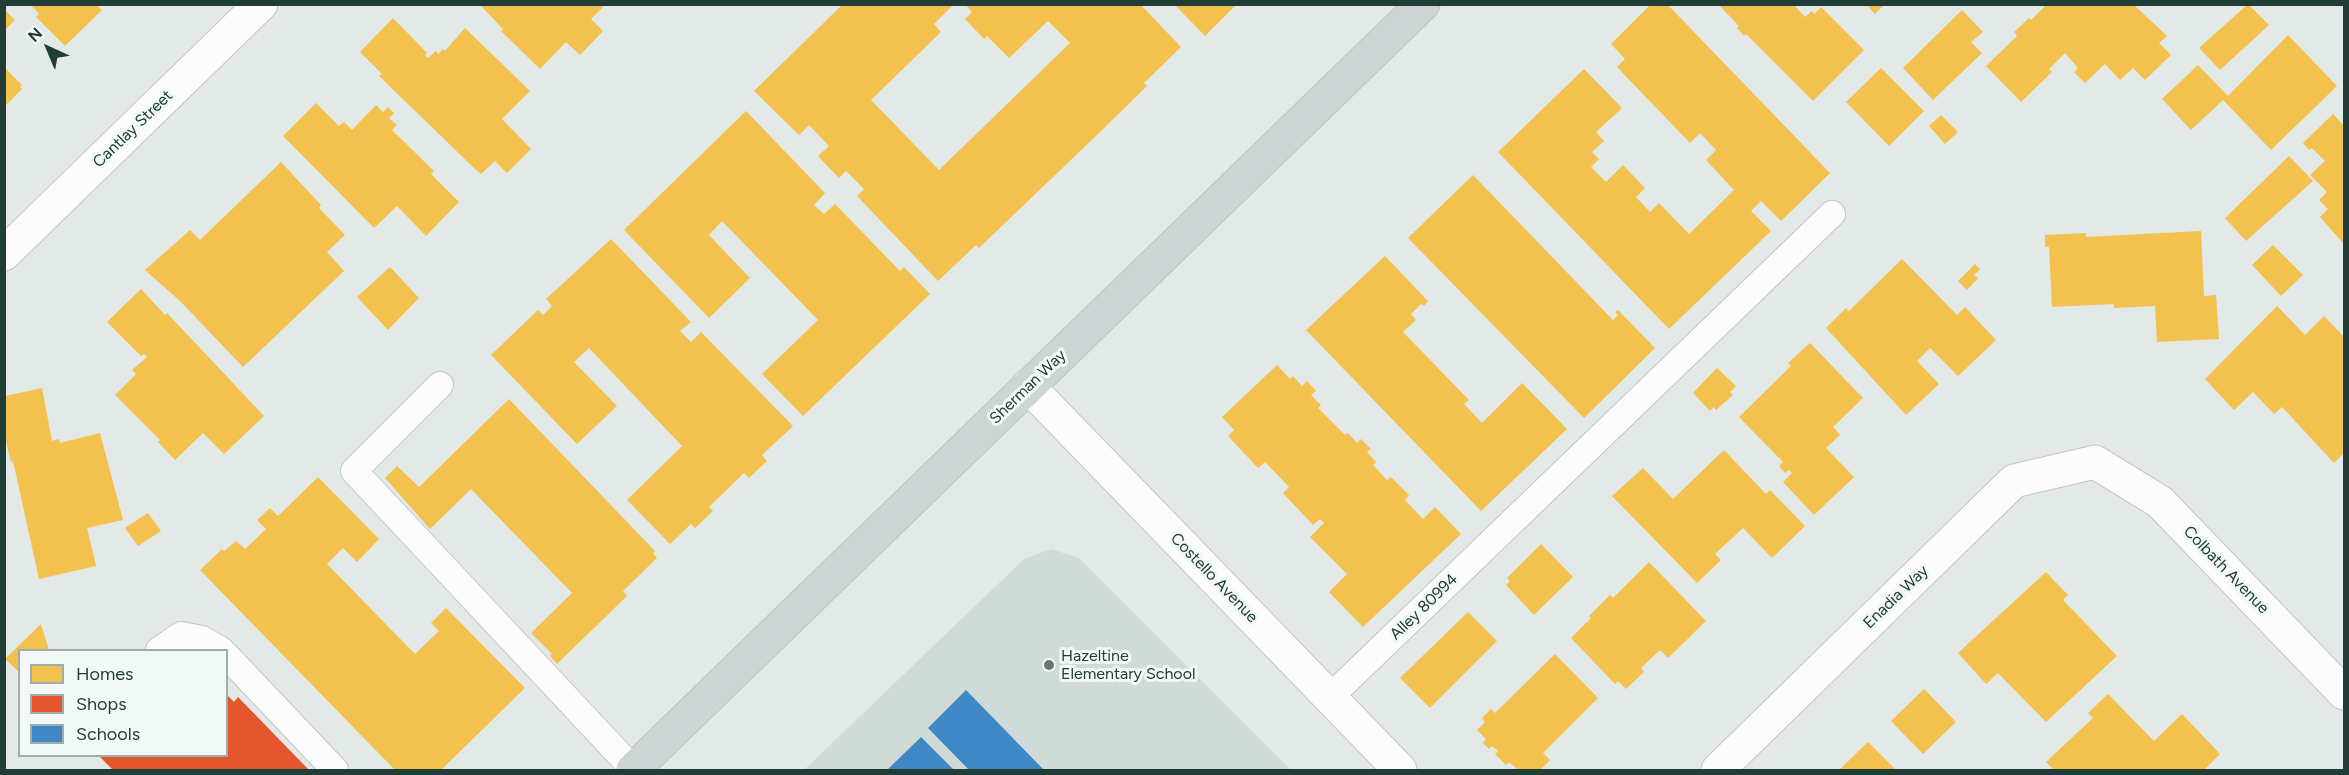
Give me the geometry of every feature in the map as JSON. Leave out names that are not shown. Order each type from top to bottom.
[{"type":"main road","name":"Sherman Way","points":[[634,770],[1423,4]]},
{"type":"street","name":"Cantlay Street","points":[[4,254],[261,4]]},
{"type":"street","name":"Costello Avenue","points":[[1028,386],[1400,771]]},
{"type":"street","name":"Colbath Avenue","points":[[2096,462],[2160,502],[2344,693]]},
{"type":"street","name":"Enadia Way","points":[[1718,771],[2014,481],[2096,462]]},
{"type":"lane","name":"Alley 80994","points":[[1329,698],[1832,214]]},
{"type":"lane","points":[[440,385],[354,471],[634,770]]},
{"type":"lane","points":[[162,649],[181,635],[202,639],[218,649]]},
{"type":"lane","points":[[228,657],[335,771]]},
{"type":"shaded area","name":"Hazeltine Elementary School","points":[[1051,549],[1079,558],[1291,770],[804,770],[1024,559]]},
{"type":"building: Homes","points":[[30,4],[96,4],[102,10],[65,46],[36,17],[39,14]]},
{"type":"building: Homes","points":[[479,4],[602,4],[604,6],[591,19],[603,31],[580,55],[566,42],[540,69],[501,31],[503,29]]},
{"type":"building: Homes","points":[[843,4],[954,4],[934,24],[941,32],[871,100],[939,170],[1070,43],[1048,21],[1009,58],[987,36],[984,39],[965,19],[972,12],[965,4],[1140,4],[1181,47],[1144,83],[1147,86],[1100,132],[979,248],[976,245],[938,281],[857,196],[864,189],[846,171],[839,178],[818,156],[829,146],[809,125],[799,135],[754,91]]},
{"type":"building: Homes","points":[[1174,4],[1237,4],[1205,36]]},
{"type":"building: Homes","points":[[1651,4],[1667,4],[1830,173],[1781,221],[1761,201],[1751,211],[1771,231],[1669,329],[1498,152],[1584,69],[1622,108],[1596,132],[1604,141],[1592,152],[1599,159],[1591,167],[1606,182],[1623,165],[1645,188],[1636,197],[1650,212],[1659,203],[1689,234],[1734,190],[1706,160],[1716,150],[1700,133],[1690,143],[1617,67],[1625,59],[1611,44]]},
{"type":"building: Homes","points":[[1718,4],[1793,4],[1805,17],[1812,11],[1814,14],[1821,7],[1864,50],[1813,101],[1746,34],[1744,36],[1737,28],[1739,26]]},
{"type":"building: Homes","points":[[1866,4],[1885,4],[1875,14]]},
{"type":"building: Homes","points":[[2047,4],[2133,4],[2167,36],[2159,43],[2171,55],[2145,80],[2133,68],[2120,80],[2105,64],[2085,83],[2074,72],[2078,68],[2065,53],[2049,69],[2052,72],[2021,102],[1986,66],[2017,36],[2014,32],[2029,18],[2031,20]]},
{"type":"building: Homes","points":[[2248,4],[2269,25],[2220,70],[2199,48]]},
{"type":"building: Homes","points":[[4,9],[15,20],[4,31]]},
{"type":"building: Homes","points":[[1962,10],[1983,32],[1971,42],[1982,53],[1933,100],[1903,68]]},
{"type":"building: Homes","points":[[393,18],[427,53],[425,55],[428,58],[436,51],[438,54],[443,49],[445,51],[465,28],[530,91],[502,119],[531,149],[507,173],[495,161],[481,174],[379,76],[382,74],[360,52]]},
{"type":"building: Homes","points":[[2288,35],[2337,86],[2271,150],[2223,100],[2191,130],[2162,99],[2198,65],[2228,96]]},
{"type":"building: Homes","points":[[4,67],[22,85],[20,86],[22,89],[4,107]]},
{"type":"building: Homes","points":[[1881,68],[1924,111],[1889,146],[1846,102]]},
{"type":"building: Homes","points":[[316,103],[339,126],[344,122],[352,130],[376,105],[383,112],[388,107],[394,113],[389,118],[397,125],[392,130],[434,171],[431,174],[459,202],[426,236],[397,206],[374,228],[283,136]]},
{"type":"building: Homes","points":[[746,111],[825,193],[814,205],[824,214],[835,204],[900,271],[904,267],[930,294],[803,416],[762,374],[818,320],[722,221],[709,235],[750,278],[709,318],[624,230]]},
{"type":"building: Homes","points":[[2333,114],[2344,126],[2344,244],[2320,217],[2328,209],[2319,200],[2327,192],[2310,175],[2325,161],[2312,148],[2309,150],[2303,143]]},
{"type":"building: Homes","points":[[1941,115],[1958,132],[1945,144],[1929,126]]},
{"type":"building: Homes","points":[[2289,156],[2313,181],[2246,241],[2225,218]]},
{"type":"building: Homes","points":[[281,162],[345,235],[327,252],[344,271],[243,367],[180,301],[145,270],[190,230],[200,240]]},
{"type":"building: Homes","points":[[1473,175],[1613,320],[1618,315],[1615,312],[1618,310],[1655,348],[1584,418],[1408,238]]},
{"type":"building: Homes","points":[[2201,231],[2204,296],[2216,295],[2219,339],[2157,342],[2155,306],[2114,308],[2114,304],[2052,307],[2049,247],[2045,247],[2045,235],[2086,233],[2086,237]]},
{"type":"building: Homes","points":[[611,239],[691,322],[680,331],[691,342],[701,332],[793,426],[762,455],[767,461],[749,478],[744,473],[709,507],[713,511],[695,528],[691,524],[670,544],[627,500],[682,446],[589,348],[574,362],[617,406],[577,444],[491,355],[538,310],[543,315],[552,306],[546,299]]},
{"type":"building: Homes","points":[[2273,245],[2303,275],[2281,296],[2252,265]]},
{"type":"building: Homes","points":[[1385,256],[1428,301],[1424,306],[1421,304],[1411,314],[1416,320],[1403,332],[1469,400],[1464,404],[1482,423],[1522,383],[1567,429],[1481,511],[1306,330]]},
{"type":"building: Homes","points":[[1902,259],[1957,315],[1965,307],[1996,340],[1958,376],[1930,348],[1917,361],[1939,384],[1906,415],[1826,328],[1846,308],[1849,311]]},
{"type":"building: Homes","points":[[1975,264],[1980,269],[1974,275],[1978,278],[1967,290],[1958,281]]},
{"type":"building: Homes","points":[[390,267],[419,298],[388,330],[357,297]]},
{"type":"building: Homes","points":[[141,289],[165,315],[167,313],[264,416],[224,454],[203,433],[175,460],[158,442],[160,440],[115,395],[136,374],[132,370],[147,357],[144,354],[141,356],[107,322]]},
{"type":"building: Homes","points":[[2277,306],[2305,335],[2324,316],[2344,337],[2344,453],[2334,463],[2282,407],[2274,414],[2253,392],[2234,410],[2205,379]]},
{"type":"building: Homes","points":[[1810,343],[1863,398],[1833,427],[1840,435],[1826,448],[1854,477],[1814,515],[1783,482],[1792,473],[1789,470],[1785,473],[1779,466],[1783,462],[1739,417],[1791,366],[1788,363]]},
{"type":"building: Homes","points":[[1277,365],[1290,379],[1293,376],[1302,386],[1307,381],[1316,391],[1311,395],[1321,405],[1318,408],[1345,435],[1348,433],[1357,443],[1361,439],[1371,449],[1367,452],[1376,462],[1373,465],[1387,480],[1391,477],[1409,495],[1405,500],[1423,519],[1435,507],[1461,534],[1363,627],[1329,592],[1347,574],[1310,537],[1324,523],[1320,519],[1313,525],[1283,493],[1289,487],[1265,462],[1258,468],[1228,436],[1234,430],[1222,417]]},
{"type":"building: Homes","points":[[1717,368],[1736,386],[1730,392],[1733,395],[1716,410],[1714,407],[1710,411],[1693,393]]},
{"type":"building: Homes","points":[[42,388],[52,441],[59,439],[60,443],[100,433],[123,520],[87,528],[96,566],[39,579],[13,461],[11,462],[5,437],[5,396]]},
{"type":"building: Homes","points":[[509,399],[655,551],[653,553],[657,558],[623,591],[627,596],[557,664],[550,656],[552,654],[531,633],[572,593],[471,489],[430,529],[385,478],[397,466],[419,487]]},
{"type":"building: Homes","points":[[1724,450],[1766,494],[1770,490],[1805,526],[1772,558],[1743,528],[1715,554],[1721,560],[1697,583],[1612,496],[1643,468],[1673,499]]},
{"type":"building: Homes","points":[[318,477],[379,539],[357,562],[343,548],[327,564],[415,654],[439,631],[431,623],[446,608],[525,688],[441,770],[395,770],[200,570],[222,549],[224,551],[236,541],[245,549],[266,529],[257,520],[270,508],[278,516]]},
{"type":"building: Homes","points":[[148,513],[161,531],[138,546],[125,528]]},
{"type":"building: Homes","points":[[1541,544],[1573,577],[1534,615],[1506,585],[1510,581],[1507,578]]},
{"type":"building: Homes","points":[[1649,562],[1706,621],[1668,658],[1660,650],[1641,668],[1644,672],[1626,689],[1618,681],[1615,684],[1571,638],[1610,595],[1613,598]]},
{"type":"building: Homes","points":[[2046,572],[2068,595],[2063,600],[2117,656],[2046,722],[1998,673],[1986,684],[1958,653]]},
{"type":"building: Homes","points":[[1468,612],[1497,641],[1430,708],[1400,678]]},
{"type":"building: Homes","points":[[41,624],[49,649],[18,649],[18,671],[5,659]]},
{"type":"building: Homes","points":[[1555,654],[1598,698],[1543,753],[1550,760],[1540,770],[1518,770],[1509,762],[1506,765],[1495,754],[1498,751],[1492,746],[1489,749],[1483,743],[1486,739],[1477,730],[1485,722],[1482,718],[1491,709],[1495,713]]},
{"type":"building: Homes","points":[[1924,689],[1956,722],[1923,754],[1891,721]]},
{"type":"building: Homes","points":[[2108,694],[2154,741],[2182,714],[2220,754],[2204,770],[2054,770],[2046,762],[2093,718],[2088,713]]},
{"type":"building: Homes","points":[[1868,742],[1896,770],[1839,770]]},
{"type":"building: Shops","points":[[228,696],[234,702],[238,697],[309,770],[113,770],[100,757],[228,757]]},
{"type":"building: Schools","points":[[966,690],[1044,770],[969,770],[928,728]]},
{"type":"building: Schools","points":[[921,737],[954,770],[887,770]]},
{"type":"place","name":"Hazeltine Elementary School","points":[[1049,665]]}]
